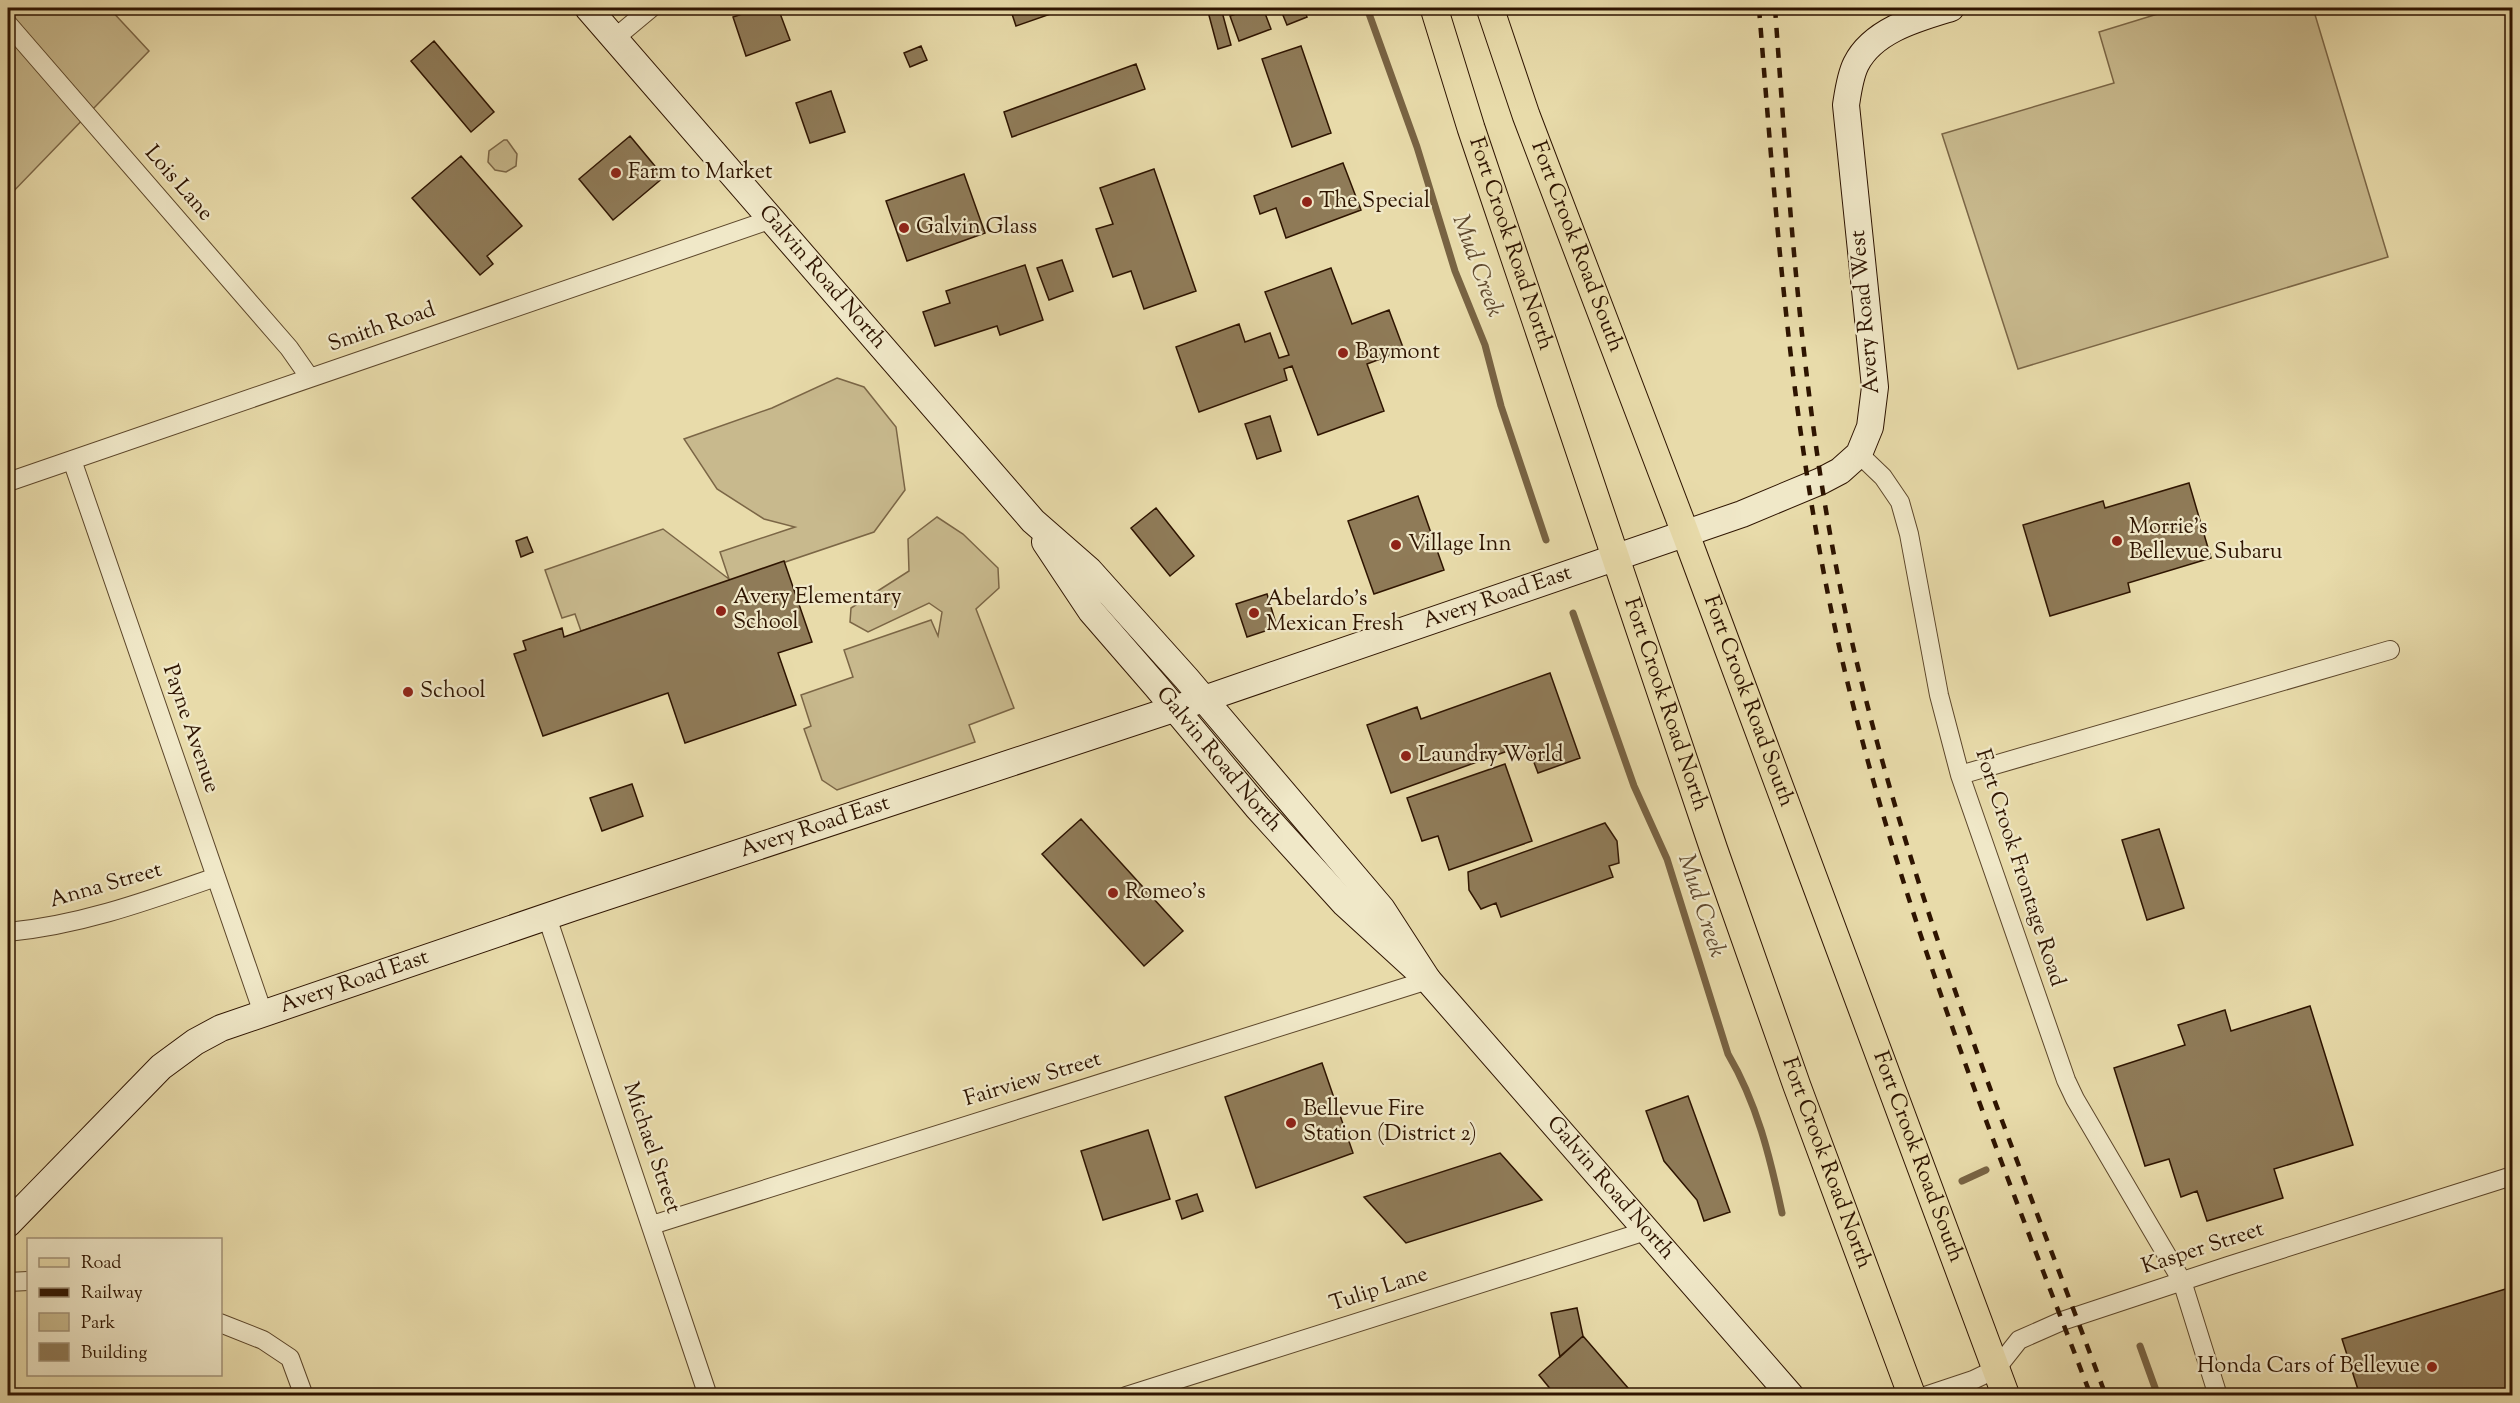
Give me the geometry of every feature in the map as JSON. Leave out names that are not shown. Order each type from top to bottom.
[{"type":"main road","name":"Fort Crook Road North","points":[[1434,8],[1468,117],[1714,850],[1797,1086],[1912,1395]]},
{"type":"main road","name":"Fort Crook Road South","points":[[1490,8],[1538,148],[1686,535],[2006,1395]]},
{"type":"street","name":"Galvin Road North","points":[[588,8],[1033,521],[1089,570],[1204,699],[1382,909],[1428,980]]},
{"type":"street","points":[[615,38],[651,8]]},
{"type":"street","name":"Avery Road West","points":[[1686,535],[1808,488],[1840,471],[1859,454],[1870,427],[1875,387],[1846,105],[1857,63],[1870,46],[1894,29],[1926,15],[1951,8]]},
{"type":"street","name":"Lois Lane","points":[[8,24],[289,348],[310,378]]},
{"type":"street","name":"Smith Road","points":[[8,482],[772,219]]},
{"type":"street","name":"Fort Crook Frontage Road","points":[[1859,454],[1883,477],[1900,502],[1909,534],[1940,695],[1960,775],[2066,1080],[2074,1099],[2182,1281],[2218,1395]]},
{"type":"street","name":"Payne Avenue","points":[[72,460],[263,1013]]},
{"type":"street","name":"Galvin Road North","points":[[1033,521],[1063,573],[1091,611],[1174,709],[1345,904],[1428,980],[1791,1395]]},
{"type":"street","name":"Avery Road East","points":[[8,1224],[161,1067],[195,1042],[221,1028],[1686,535]]},
{"type":"street","points":[[1960,775],[2390,650]]},
{"type":"street","name":"Anna Street","points":[[8,932],[45,929],[83,921],[216,877]]},
{"type":"street","name":"Michael Street","points":[[547,917],[708,1395]]},
{"type":"street","name":"Fairview Street","points":[[651,1225],[1428,980]]},
{"type":"street","name":"Kasper Street","points":[[1925,1395],[1973,1380],[1996,1369],[2019,1340],[2034,1332],[2182,1281],[2512,1176]]},
{"type":"street","name":"Tulip Lane","points":[[1126,1395],[1646,1231]]},
{"type":"street","points":[[8,1282],[27,1281]]},
{"type":"street","points":[[222,1324],[263,1340],[290,1358],[304,1395]]},
{"type":"green space","points":[[8,8],[109,8],[149,51],[8,197]]},
{"type":"green space","points":[[2177,8],[2313,8],[2388,257],[2018,369],[1942,134],[2114,83],[2099,32]]},
{"type":"green space","points":[[507,140],[517,154],[516,166],[506,172],[495,170],[488,162],[489,151]]},
{"type":"green space","points":[[837,378],[864,387],[896,427],[905,490],[874,532],[581,631],[575,614],[562,618],[545,570],[663,529],[729,579],[720,552],[795,527],[764,519],[717,489],[684,439],[772,408]]},
{"type":"green space","points":[[937,517],[963,534],[998,568],[999,588],[976,609],[1014,708],[969,725],[975,742],[837,790],[822,780],[804,729],[811,726],[801,695],[853,677],[844,650],[931,620],[938,636],[942,612],[929,603],[868,632],[850,622],[851,608],[909,571],[908,539]]},
{"type":"building","points":[[761,8],[778,8],[790,40],[746,56],[733,17]]},
{"type":"building","points":[[835,8],[854,8],[837,13]]},
{"type":"building","points":[[1010,8],[1064,8],[1065,9],[1016,26]]},
{"type":"building","points":[[1207,8],[1221,8],[1231,45],[1218,49]]},
{"type":"building","points":[[1253,8],[1263,8],[1271,29],[1239,41],[1230,16]]},
{"type":"building","points":[[1280,8],[1303,8],[1307,17],[1287,25]]},
{"type":"building","points":[[434,41],[494,112],[471,132],[411,61]]},
{"type":"building","points":[[921,46],[927,60],[910,67],[904,53]]},
{"type":"building","points":[[1301,46],[1331,133],[1292,147],[1262,59]]},
{"type":"building","points":[[1136,64],[1145,89],[1012,137],[1004,112]]},
{"type":"building","points":[[831,91],[845,132],[810,143],[796,103]]},
{"type":"building","points":[[630,136],[664,177],[613,220],[579,179]]},
{"type":"building","points":[[461,156],[522,226],[487,256],[493,264],[480,275],[412,198]]},
{"type":"building","name":"The Special","points":[[1343,163],[1361,210],[1286,238],[1276,208],[1260,214],[1254,196]]},
{"type":"building","points":[[1154,169],[1196,291],[1144,309],[1131,271],[1113,277],[1096,229],[1113,224],[1100,188]]},
{"type":"building","points":[[964,174],[985,233],[907,261],[886,201]]},
{"type":"building","points":[[1062,260],[1073,291],[1049,300],[1037,268]]},
{"type":"building","points":[[1025,265],[1043,320],[1000,335],[997,326],[935,346],[923,312],[950,303],[946,291]]},
{"type":"building","name":"Baymont","points":[[1331,268],[1352,324],[1389,310],[1404,350],[1367,364],[1384,411],[1318,435],[1292,366],[1284,369],[1287,380],[1199,412],[1176,347],[1239,324],[1245,342],[1270,333],[1279,358],[1289,355],[1265,292]]},
{"type":"building","points":[[1270,416],[1281,451],[1257,459],[1245,424]]},
{"type":"building","name":"Morrie's Bellevue Subaru","points":[[2189,483],[2211,558],[2128,583],[2130,592],[2050,616],[2023,525],[2103,501],[2105,508]]},
{"type":"building","name":"Village Inn","points":[[1418,496],[1444,570],[1374,594],[1348,521]]},
{"type":"building","points":[[1156,508],[1194,556],[1170,576],[1131,528]]},
{"type":"building","points":[[527,537],[533,552],[521,557],[516,541]]},
{"type":"building","points":[[784,561],[812,642],[778,653],[796,705],[685,743],[668,693],[543,736],[514,654],[526,650],[523,641],[562,628],[564,637]]},
{"type":"building","points":[[1267,594],[1277,627],[1247,637],[1236,604]]},
{"type":"building","points":[[1550,673],[1580,758],[1538,773],[1527,744],[1391,793],[1367,725],[1417,707],[1421,719]]},
{"type":"building","points":[[1505,764],[1532,841],[1449,870],[1438,836],[1422,841],[1407,798]]},
{"type":"building","points":[[632,784],[643,816],[602,831],[590,798]]},
{"type":"building","name":"Romeo's","points":[[1081,819],[1183,931],[1144,966],[1042,854]]},
{"type":"building","points":[[1605,823],[1617,841],[1619,863],[1609,866],[1613,877],[1501,917],[1496,903],[1481,909],[1469,890],[1468,872]]},
{"type":"building","points":[[2159,829],[2184,908],[2147,920],[2122,840]]},
{"type":"building","points":[[2310,1006],[2353,1145],[2274,1169],[2283,1198],[2207,1221],[2197,1191],[2181,1197],[2169,1159],[2145,1166],[2114,1068],[2185,1045],[2178,1025],[2225,1010],[2231,1031]]},
{"type":"building","points":[[1322,1063],[1353,1153],[1256,1188],[1225,1097]]},
{"type":"building","points":[[1688,1096],[1730,1212],[1704,1221],[1697,1200],[1664,1161],[1646,1111]]},
{"type":"building","points":[[1148,1130],[1170,1199],[1103,1220],[1081,1151]]},
{"type":"building","points":[[1500,1153],[1542,1200],[1406,1243],[1364,1197]]},
{"type":"building","points":[[1197,1194],[1203,1211],[1182,1219],[1176,1201]]},
{"type":"building","name":"Honda Cars of Bellevue","points":[[2512,1287],[2512,1396],[2360,1396],[2342,1339]]},
{"type":"building","points":[[1577,1308],[1583,1336],[1560,1357],[1551,1313]]},
{"type":"building","points":[[1583,1336],[1635,1396],[1556,1396],[1539,1375]]},
{"type":"waterway","name":"Mud Creek","points":[[1367,8],[1417,147],[1455,271],[1485,345],[1501,406],[1546,540]]},
{"type":"waterway","name":"Mud Creek","points":[[1573,613],[1634,786],[1667,859],[1728,1054],[1755,1111],[1773,1171],[1782,1213]]},
{"type":"waterway","name":"Mud Creek","points":[[1962,1181],[1986,1170]]},
{"type":"waterway","name":"Mud Creek","points":[[2140,1346],[2158,1396]]},
{"type":"railway","points":[[1759,8],[1789,342],[1812,508],[1845,672],[1869,765],[1925,947],[1989,1128],[2091,1396]]},
{"type":"railway","points":[[1775,8],[1798,295],[1815,439],[1839,581],[1862,686],[1890,789],[1956,993],[2106,1396]]},
{"type":"place","name":"Farm to Market","points":[[616,173]]},
{"type":"place","name":"The Special","points":[[1307,202]]},
{"type":"place","name":"Galvin Glass","points":[[904,228]]},
{"type":"place","name":"Baymont","points":[[1343,353]]},
{"type":"place","name":"Morrie's Bellevue Subaru","points":[[2117,541]]},
{"type":"place","name":"Village Inn","points":[[1396,545]]},
{"type":"place","name":"Avery Elementary School","points":[[721,611]]},
{"type":"place","name":"Abelardo's Mexican Fresh","points":[[1254,613]]},
{"type":"place","name":"School","points":[[408,692]]},
{"type":"place","name":"Laundry World","points":[[1406,756]]},
{"type":"place","name":"Romeo's","points":[[1113,893]]},
{"type":"place","name":"Bellevue Fire Station (District 2)","points":[[1291,1123]]},
{"type":"place","name":"Honda Cars of Bellevue","points":[[2432,1367]]}]
